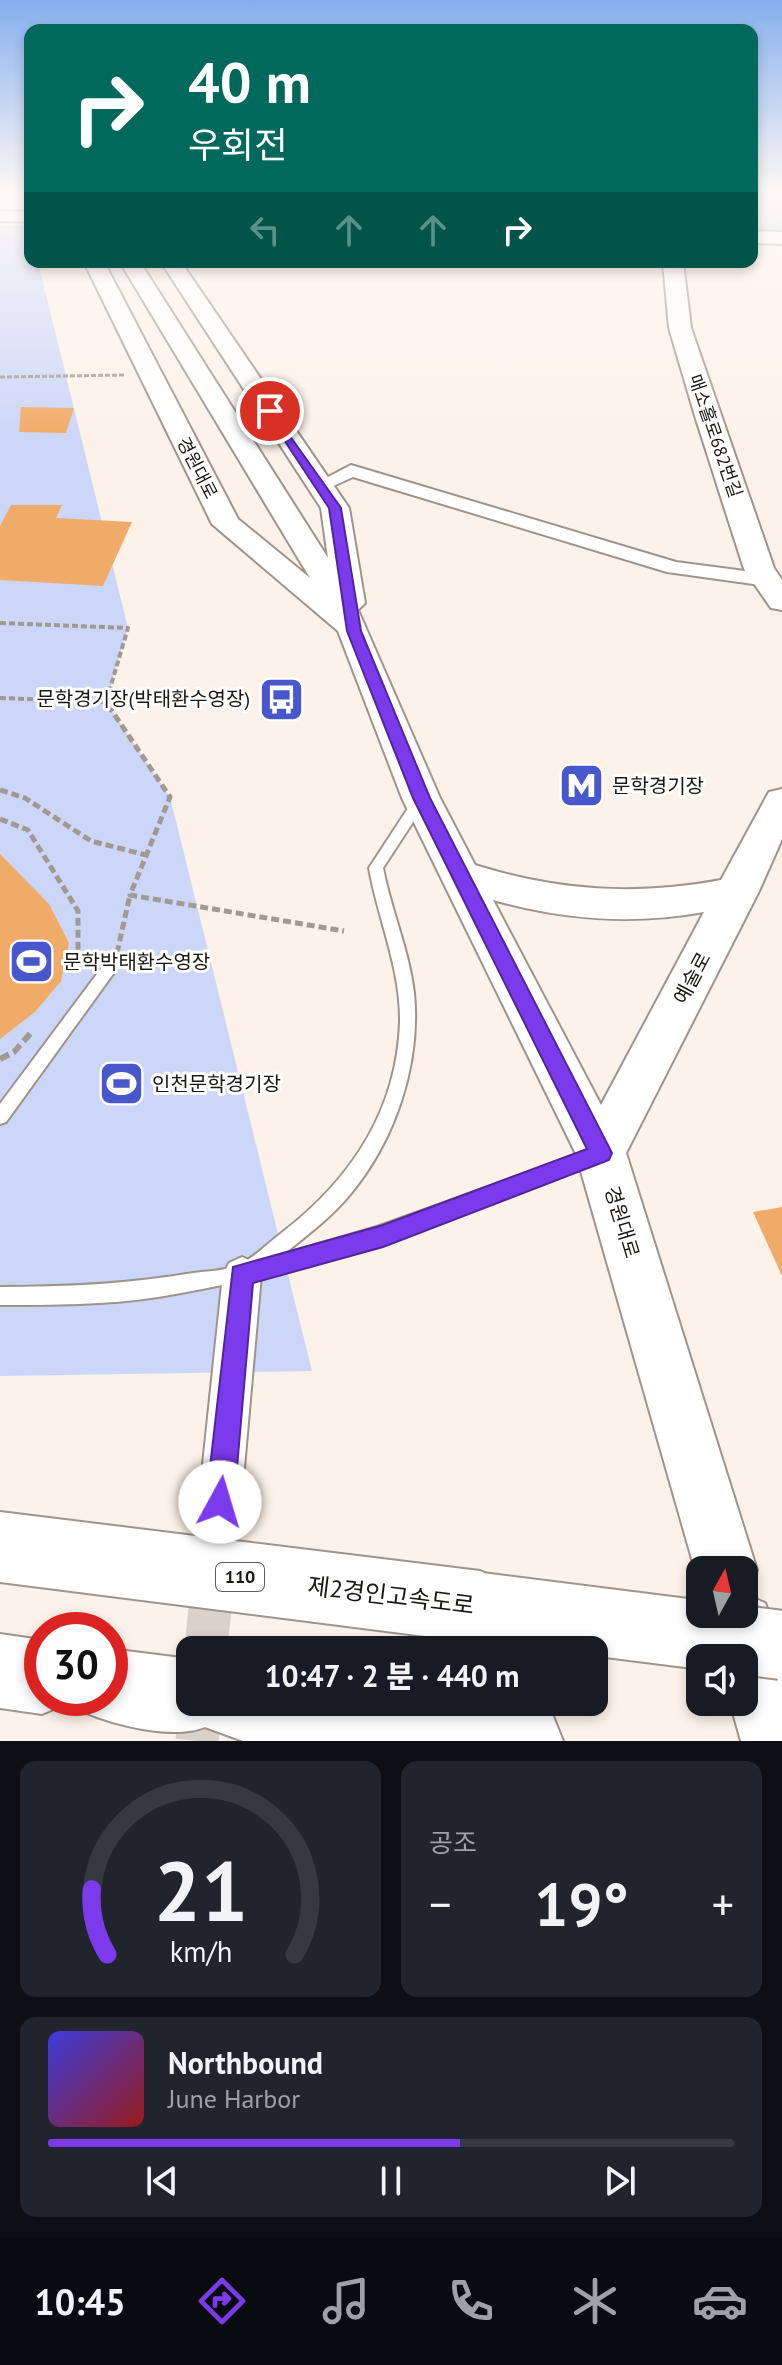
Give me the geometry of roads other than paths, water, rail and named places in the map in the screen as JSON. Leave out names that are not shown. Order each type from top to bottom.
[{"type":"highway","name":"제2경인고속도로","points":[[0,1547],[782,1645]]},
{"type":"highway","points":[[0,1671],[24,1674]]},
{"type":"highway","points":[[128,1688],[176,1694]]},
{"type":"highway","points":[[336,1716],[507,1739]]},
{"type":"main road","name":"경원대로","points":[[100,274],[226,524],[354,631]]},
{"type":"main road","name":"경원대로","points":[[138,274],[296,527],[354,631],[421,798],[601,1153],[721,1556]]},
{"type":"main road","name":"경원대로","points":[[179,274],[335,508],[354,631]]},
{"type":"main road","name":"매소홀로682번길","points":[[674,274],[680,328],[759,569],[782,601]]},
{"type":"main road","name":"예술로","points":[[601,1153],[739,891],[782,801]]},
{"type":"main road","points":[[460,875],[521,896],[585,905],[671,905],[739,891]]},
{"type":"main road","points":[[742,1628],[776,1741]]},
{"type":"street","points":[[320,486],[351,471],[674,568],[767,580]]},
{"type":"street","points":[[220,1502],[242,1275]]},
{"type":"lane","points":[[242,1275],[323,1211],[355,1174],[380,1128],[406,1049],[406,992],[381,899],[376,868],[421,798]]},
{"type":"lane","points":[[0,1117],[108,970]]},
{"type":"lane","points":[[0,1296],[153,1292],[242,1275],[383,1236],[601,1153]]},
{"type":"tunnel","points":[[207,1636],[220,1502]]},
{"type":"tunnel","points":[[197,1741],[200,1716]]},
{"type":"place","name":"문학경기장(박태환수영장)","points":[[281,699]]},
{"type":"place","name":"문학경기장","points":[[581,786]]},
{"type":"place","name":"문학박태환수영장","points":[[32,962]]},
{"type":"place","name":"인천문학경기장","points":[[121,1084]]}]
